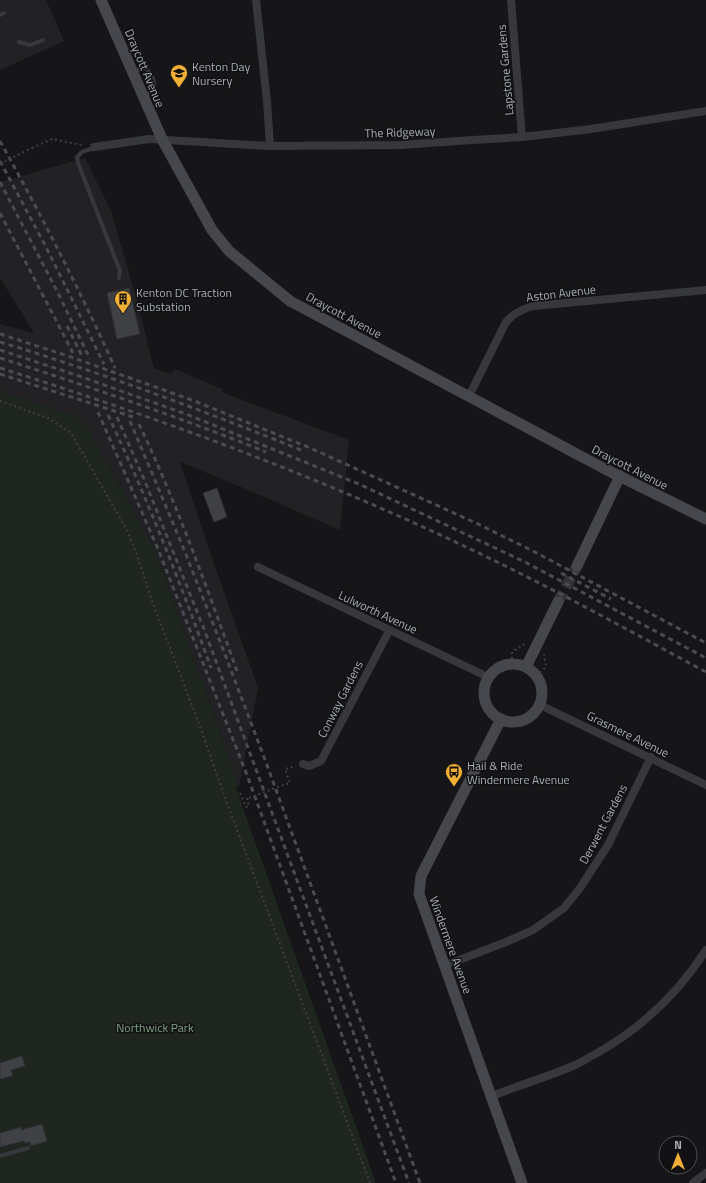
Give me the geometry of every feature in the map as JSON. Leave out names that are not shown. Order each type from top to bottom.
[{"type":"street","name":"Draycott Avenue","points":[[101,0],[162,139],[212,230],[229,251],[290,301],[706,520]]},
{"type":"street","points":[[256,0],[267,101],[270,146]]},
{"type":"street","name":"Lapstone Gardens","points":[[511,0],[522,137]]},
{"type":"street","name":"The Ridgeway","points":[[94,147],[149,139],[270,146],[401,144],[522,137],[613,126],[706,111]]},
{"type":"street","name":"Aston Avenue","points":[[469,396],[506,322],[513,314],[522,309],[532,306],[706,290]]},
{"type":"street","points":[[577,566],[620,476]]},
{"type":"street","name":"Lulworth Avenue","points":[[258,567],[389,631],[488,677]]},
{"type":"street","points":[[526,667],[558,602]]},
{"type":"street","name":"Conway Gardens","points":[[303,764],[309,766],[321,760],[389,631]]},
{"type":"street","points":[[512,664],[526,667],[534,673],[540,681],[542,691],[540,705],[534,713],[526,719],[516,722],[501,719],[492,713],[487,705],[484,695],[488,677],[502,666],[512,664]]},
{"type":"street","name":"Grasmere Avenue","points":[[540,705],[651,757],[706,785]]},
{"type":"street","name":"Windermere Avenue","points":[[501,719],[421,876],[419,894],[446,965],[522,1183]]},
{"type":"street","name":"Derwent Gardens","points":[[446,965],[533,930],[564,908],[580,888],[608,845],[651,757]]},
{"type":"street","points":[[492,1096],[576,1065],[608,1047],[635,1028],[679,988],[706,950]]},
{"type":"street","points":[[693,1183],[706,1173]]},
{"type":"lane","points":[[19,42],[30,45],[43,40]]},
{"type":"lane","points":[[132,72],[144,68],[149,71],[155,87],[154,90],[143,96]]},
{"type":"lane","points":[[94,147],[82,152],[77,157],[78,163],[120,271],[119,278]]},
{"type":"lane","points":[[0,1156],[28,1148]]},
{"type":"path","points":[[0,164],[52,139],[94,147]]},
{"type":"path","points":[[0,401],[48,418],[71,433],[127,530],[225,798],[370,1183]]},
{"type":"path","points":[[240,793],[246,807],[249,806],[247,799],[290,783],[285,769]]},
{"type":"shaded area","points":[[0,0],[46,0],[64,41],[0,70]]},
{"type":"shaded area","points":[[85,158],[111,211],[136,297],[154,368],[171,374],[175,369],[222,389],[221,392],[349,440],[340,530],[180,462],[258,688],[239,786],[155,550],[85,423],[72,415],[0,391],[0,324],[34,333],[0,278],[0,182]]},
{"type":"green space","name":"Northwick Park","points":[[0,391],[72,415],[85,423],[155,550],[239,786],[236,788],[376,1183],[0,1183]]},
{"type":"building","name":"Kenton DC Traction Substation","points":[[129,288],[140,334],[117,339],[107,293]]},
{"type":"building","points":[[217,488],[227,517],[214,522],[203,493]]},
{"type":"building","points":[[22,1056],[25,1066],[11,1070],[13,1076],[0,1079],[0,1063]]},
{"type":"building","points":[[42,1124],[47,1141],[31,1146],[30,1142],[25,1143],[24,1141],[0,1147],[0,1133],[21,1127],[21,1130]]},
{"type":"tunnel","points":[[558,602],[577,566]]},
{"type":"railway","points":[[0,141],[60,253],[115,368]]},
{"type":"railway","points":[[0,161],[46,247],[104,364]]},
{"type":"railway","points":[[0,182],[58,293],[90,359]]},
{"type":"railway","points":[[0,213],[73,353]]},
{"type":"railway","points":[[67,326],[82,356]]},
{"type":"railway","points":[[0,334],[68,356],[192,400],[308,447],[476,523],[531,550],[706,643]]},
{"type":"railway","points":[[0,342],[76,366],[152,393],[301,450]]},
{"type":"railway","points":[[0,350],[186,414],[359,484],[525,562],[706,658]]},
{"type":"railway","points":[[0,358],[134,403],[266,452]]},
{"type":"railway","points":[[0,368],[119,407],[236,449],[352,496],[466,547],[586,608],[706,672]]},
{"type":"railway","points":[[0,374],[133,417]]},
{"type":"railway","points":[[98,412],[158,549],[247,775],[396,1183]]},
{"type":"railway","points":[[108,415],[162,540],[211,668]]},
{"type":"railway","points":[[117,417],[144,479],[204,629],[409,1183]]},
{"type":"railway","points":[[130,421],[183,547],[221,644],[264,757],[420,1183]]},
{"type":"railway","points":[[139,424],[179,515],[237,671]]},
{"type":"railway","points":[[561,573],[611,599]]},
{"type":"place","name":"Kenton Day Nursery","points":[[179,88]]},
{"type":"place","name":"Kenton DC Traction Substation","points":[[123,314]]},
{"type":"place","name":"Hail & Ride Windermere Avenue","points":[[454,787]]}]
